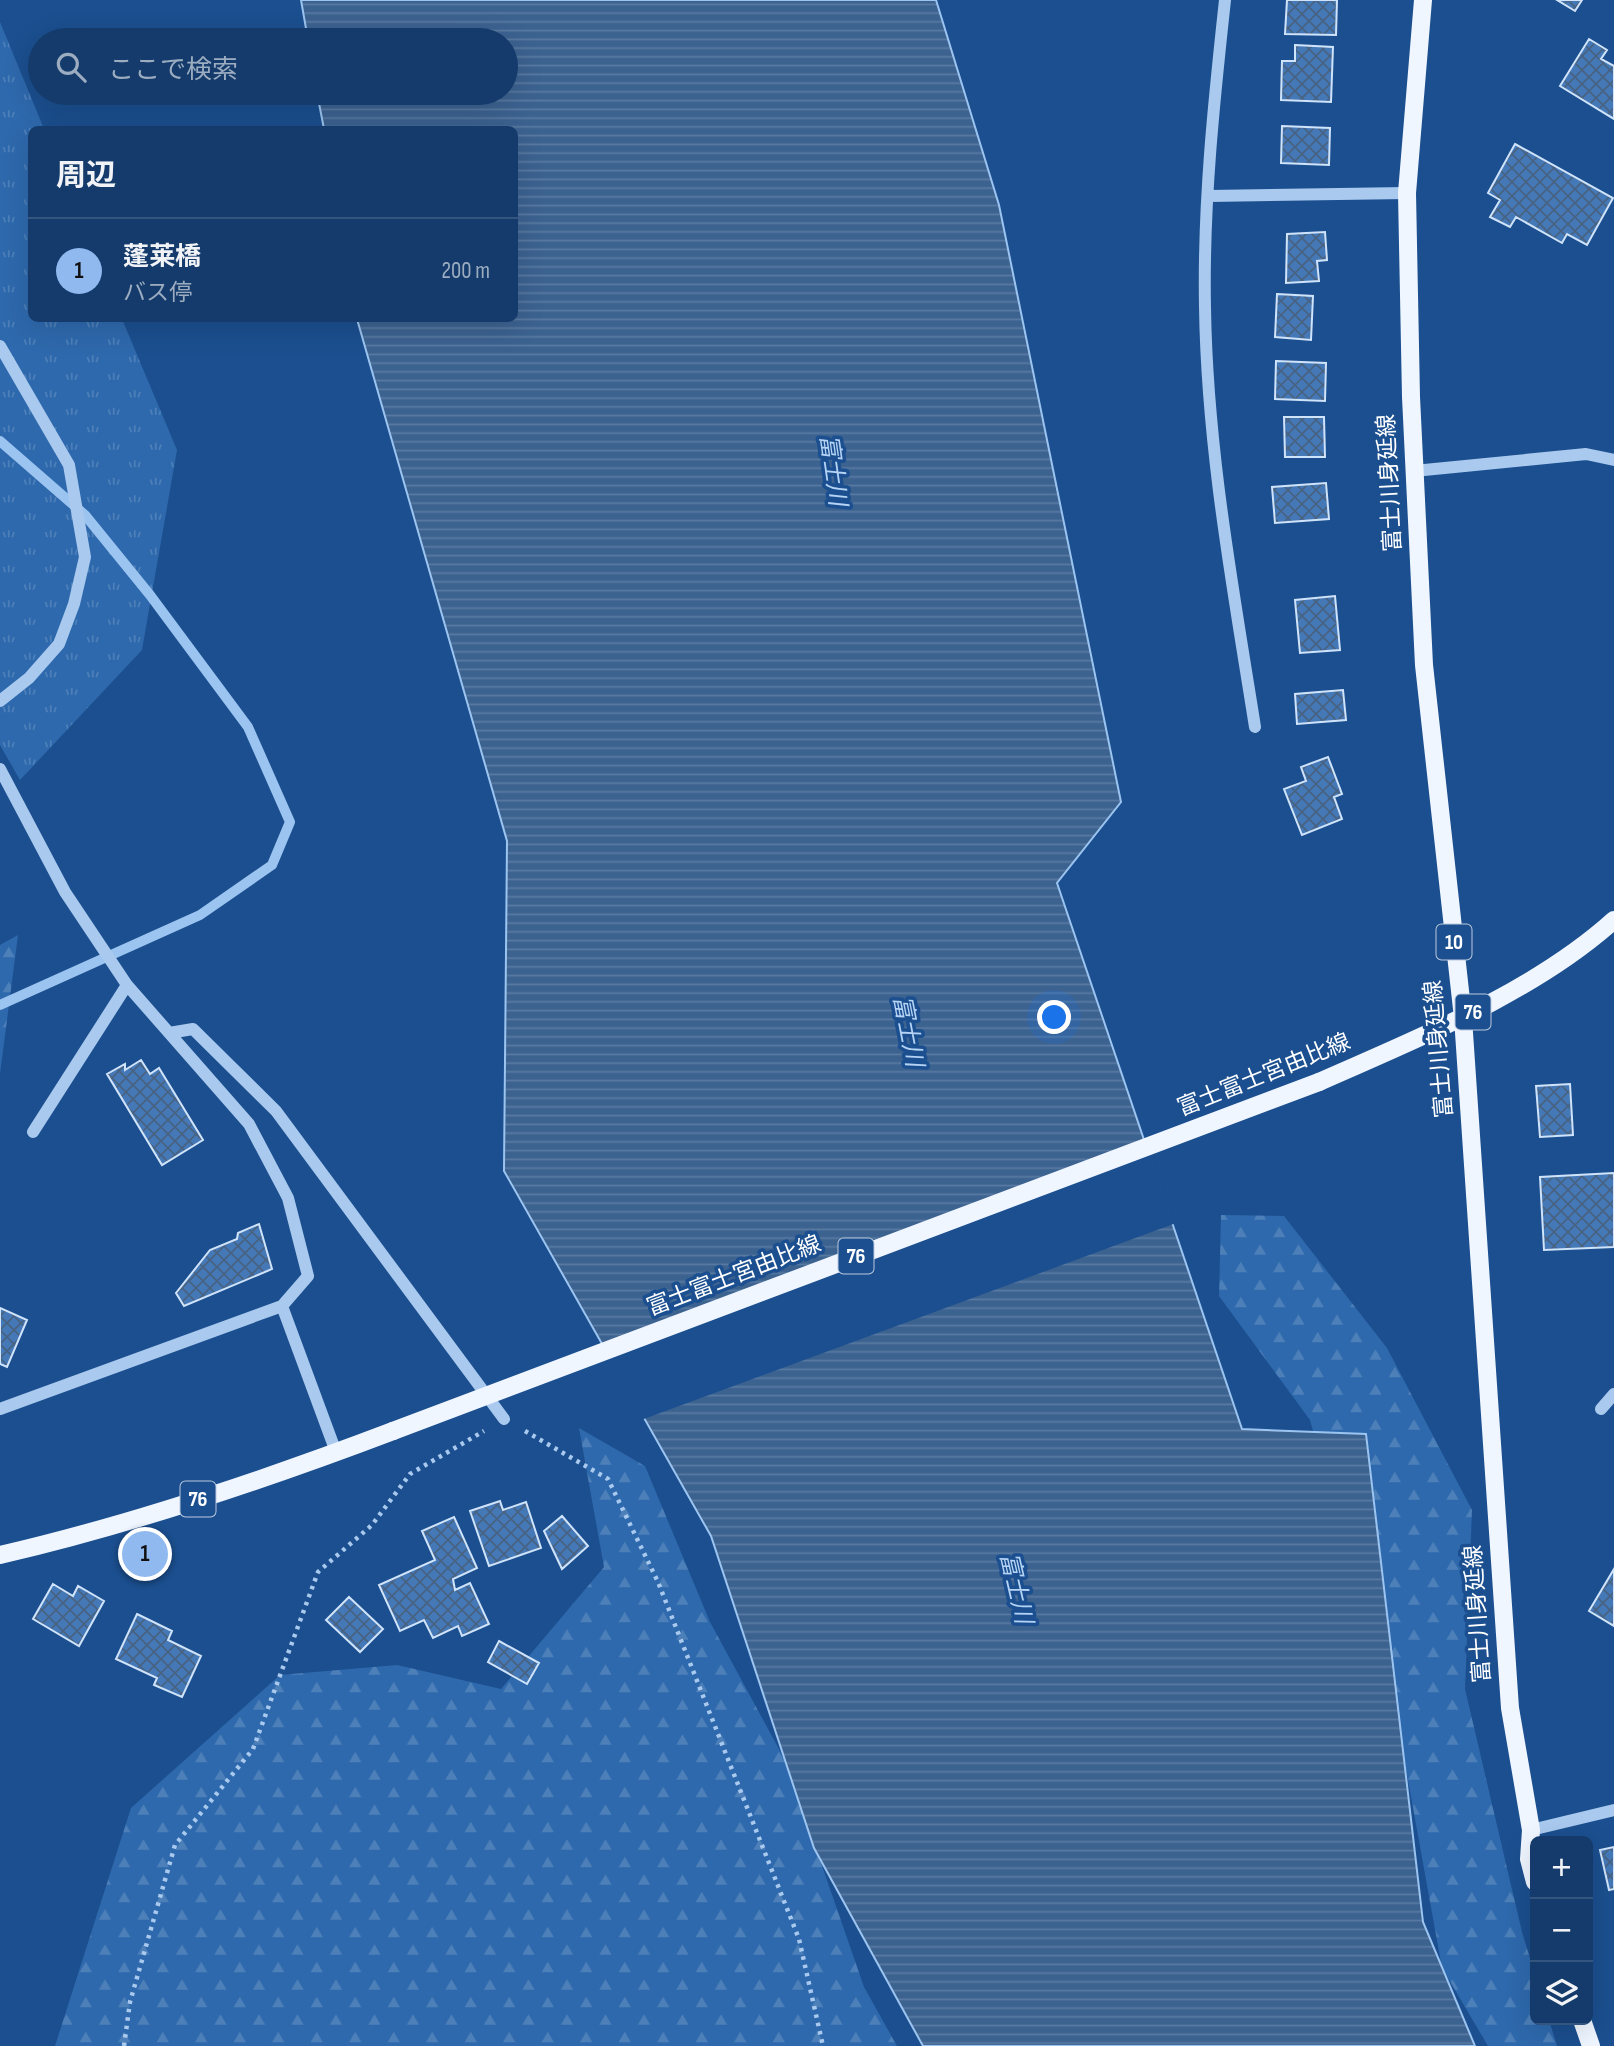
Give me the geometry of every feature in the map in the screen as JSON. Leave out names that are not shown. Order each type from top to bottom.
[{"type":"main road","name":"富士川身延線","points":[[1423,0],[1408,193],[1414,471],[1424,666],[1463,1018],[1510,1708],[1531,1836]]},
{"type":"main road","name":"富士富士宮由比線","points":[[0,1555],[94,1533],[336,1452],[1319,1082],[1463,1018],[1587,943],[1614,920]]},
{"type":"main road","name":"富士川身延線","points":[[1530,1844],[1530,1863]]},
{"type":"main road","points":[[1584,2025],[1591,2046]]},
{"type":"street","points":[[1225,0],[1215,86],[1205,307],[1212,421],[1227,548],[1255,727]]},
{"type":"street","points":[[1209,196],[1408,193]]},
{"type":"street","points":[[0,346],[69,465],[85,557],[74,604],[59,644],[29,678],[0,701]]},
{"type":"street","points":[[1414,471],[1587,454],[1614,460]]},
{"type":"street","points":[[0,769],[65,892],[127,985],[249,1124],[288,1198],[308,1276],[282,1306],[0,1409]]},
{"type":"street","points":[[33,1132],[127,985]]},
{"type":"street","points":[[169,1033],[193,1029],[276,1111],[504,1419]]},
{"type":"street","points":[[282,1306],[336,1452]]},
{"type":"street","points":[[1601,1409],[1614,1394]]},
{"type":"street","points":[[1531,1830],[1614,1810]]},
{"type":"path","points":[[124,2046],[130,2002],[175,1845],[253,1749],[318,1572],[372,1525],[410,1475],[504,1419],[608,1479],[658,1582],[799,1939],[823,2046]]},
{"type":"green space","points":[[0,22],[28,90],[28,105],[34,105],[43,126],[28,126],[28,322],[123,322],[177,450],[142,650],[20,780],[0,745]]},
{"type":"green space","points":[[18,935],[0,1074],[0,945]]},
{"type":"green space","points":[[1221,1215],[1284,1216],[1387,1348],[1472,1510],[1465,1689],[1530,1958],[1530,2025],[1551,2025],[1557,2046],[1488,2046],[1442,1968],[1404,1758],[1310,1420],[1219,1296]]},
{"type":"green space","points":[[579,1428],[645,1466],[710,1622],[786,1762],[864,1987],[897,2046],[55,2046],[131,1808],[280,1675],[397,1665],[501,1689],[604,1567]]},
{"type":"water","name":"富士川","points":[[301,0],[936,0],[999,205],[1121,802],[1057,883],[1242,1429],[1366,1434],[1423,1922],[1475,2046],[923,2046],[814,1848],[711,1536],[504,1171],[507,841],[358,322],[518,322],[518,126],[323,126],[319,105],[518,105],[518,28],[306,28]]},
{"type":"pier","points":[[1150,1146],[1176,1223],[641,1420],[603,1352]]},
{"type":"building","points":[[1287,0],[1337,0],[1336,35],[1285,34]]},
{"type":"building","points":[[1557,0],[1582,0],[1575,11]]},
{"type":"building","points":[[1589,39],[1607,50],[1601,59],[1614,66],[1614,119],[1560,86]]},
{"type":"building","points":[[1295,45],[1333,47],[1331,102],[1281,100],[1282,61],[1295,61]]},
{"type":"building","points":[[1282,126],[1330,128],[1329,165],[1281,163]]},
{"type":"building","points":[[1515,144],[1613,198],[1587,245],[1567,234],[1562,243],[1516,217],[1510,227],[1490,217],[1500,200],[1488,193]]},
{"type":"building","points":[[1325,232],[1327,260],[1317,261],[1319,281],[1286,283],[1287,234]]},
{"type":"building","points":[[1277,294],[1313,296],[1311,340],[1275,337]]},
{"type":"building","points":[[1276,361],[1326,363],[1325,401],[1275,399]]},
{"type":"building","points":[[1284,417],[1324,417],[1325,457],[1285,457]]},
{"type":"building","points":[[1326,483],[1329,519],[1275,523],[1272,487]]},
{"type":"building","points":[[1335,596],[1340,650],[1300,653],[1295,600]]},
{"type":"building","points":[[1343,690],[1346,720],[1297,724],[1295,694]]},
{"type":"building","points":[[1328,757],[1342,794],[1334,797],[1342,819],[1302,835],[1284,789],[1306,781],[1301,767]]},
{"type":"building","points":[[141,1060],[150,1074],[159,1068],[203,1140],[162,1165],[107,1074],[125,1064],[125,1070]]},
{"type":"building","points":[[1570,1084],[1573,1135],[1540,1137],[1536,1086]]},
{"type":"building","points":[[1614,1173],[1614,1247],[1544,1250],[1540,1177]]},
{"type":"building","points":[[259,1224],[272,1269],[184,1306],[176,1293],[210,1250],[237,1239],[238,1233]]},
{"type":"building","points":[[0,1308],[27,1320],[7,1367],[0,1364]]},
{"type":"building","points":[[500,1501],[503,1510],[526,1502],[541,1548],[489,1566],[470,1511]]},
{"type":"building","points":[[562,1516],[588,1546],[562,1569],[544,1531]]},
{"type":"building","points":[[454,1517],[477,1568],[453,1579],[455,1590],[470,1583],[489,1624],[462,1636],[458,1626],[433,1638],[424,1620],[400,1631],[379,1585],[435,1560],[422,1531]]},
{"type":"building","points":[[1614,1569],[1614,1626],[1589,1611]]},
{"type":"building","points":[[53,1584],[73,1596],[78,1586],[104,1601],[79,1646],[33,1619]]},
{"type":"building","points":[[349,1597],[383,1629],[360,1652],[326,1620]]},
{"type":"building","points":[[137,1614],[172,1631],[168,1640],[201,1656],[182,1697],[154,1685],[157,1678],[116,1659]]},
{"type":"building","points":[[499,1641],[539,1663],[527,1684],[488,1662]]},
{"type":"building","points":[[1614,1847],[1614,1889],[1609,1890],[1600,1850]]},
{"type":"waterway","points":[[0,441],[85,515],[150,595],[248,727],[290,822],[272,865],[200,915],[0,1005]]},
{"type":"place","name":"蓬莱橋","points":[[145,1554]]}]
